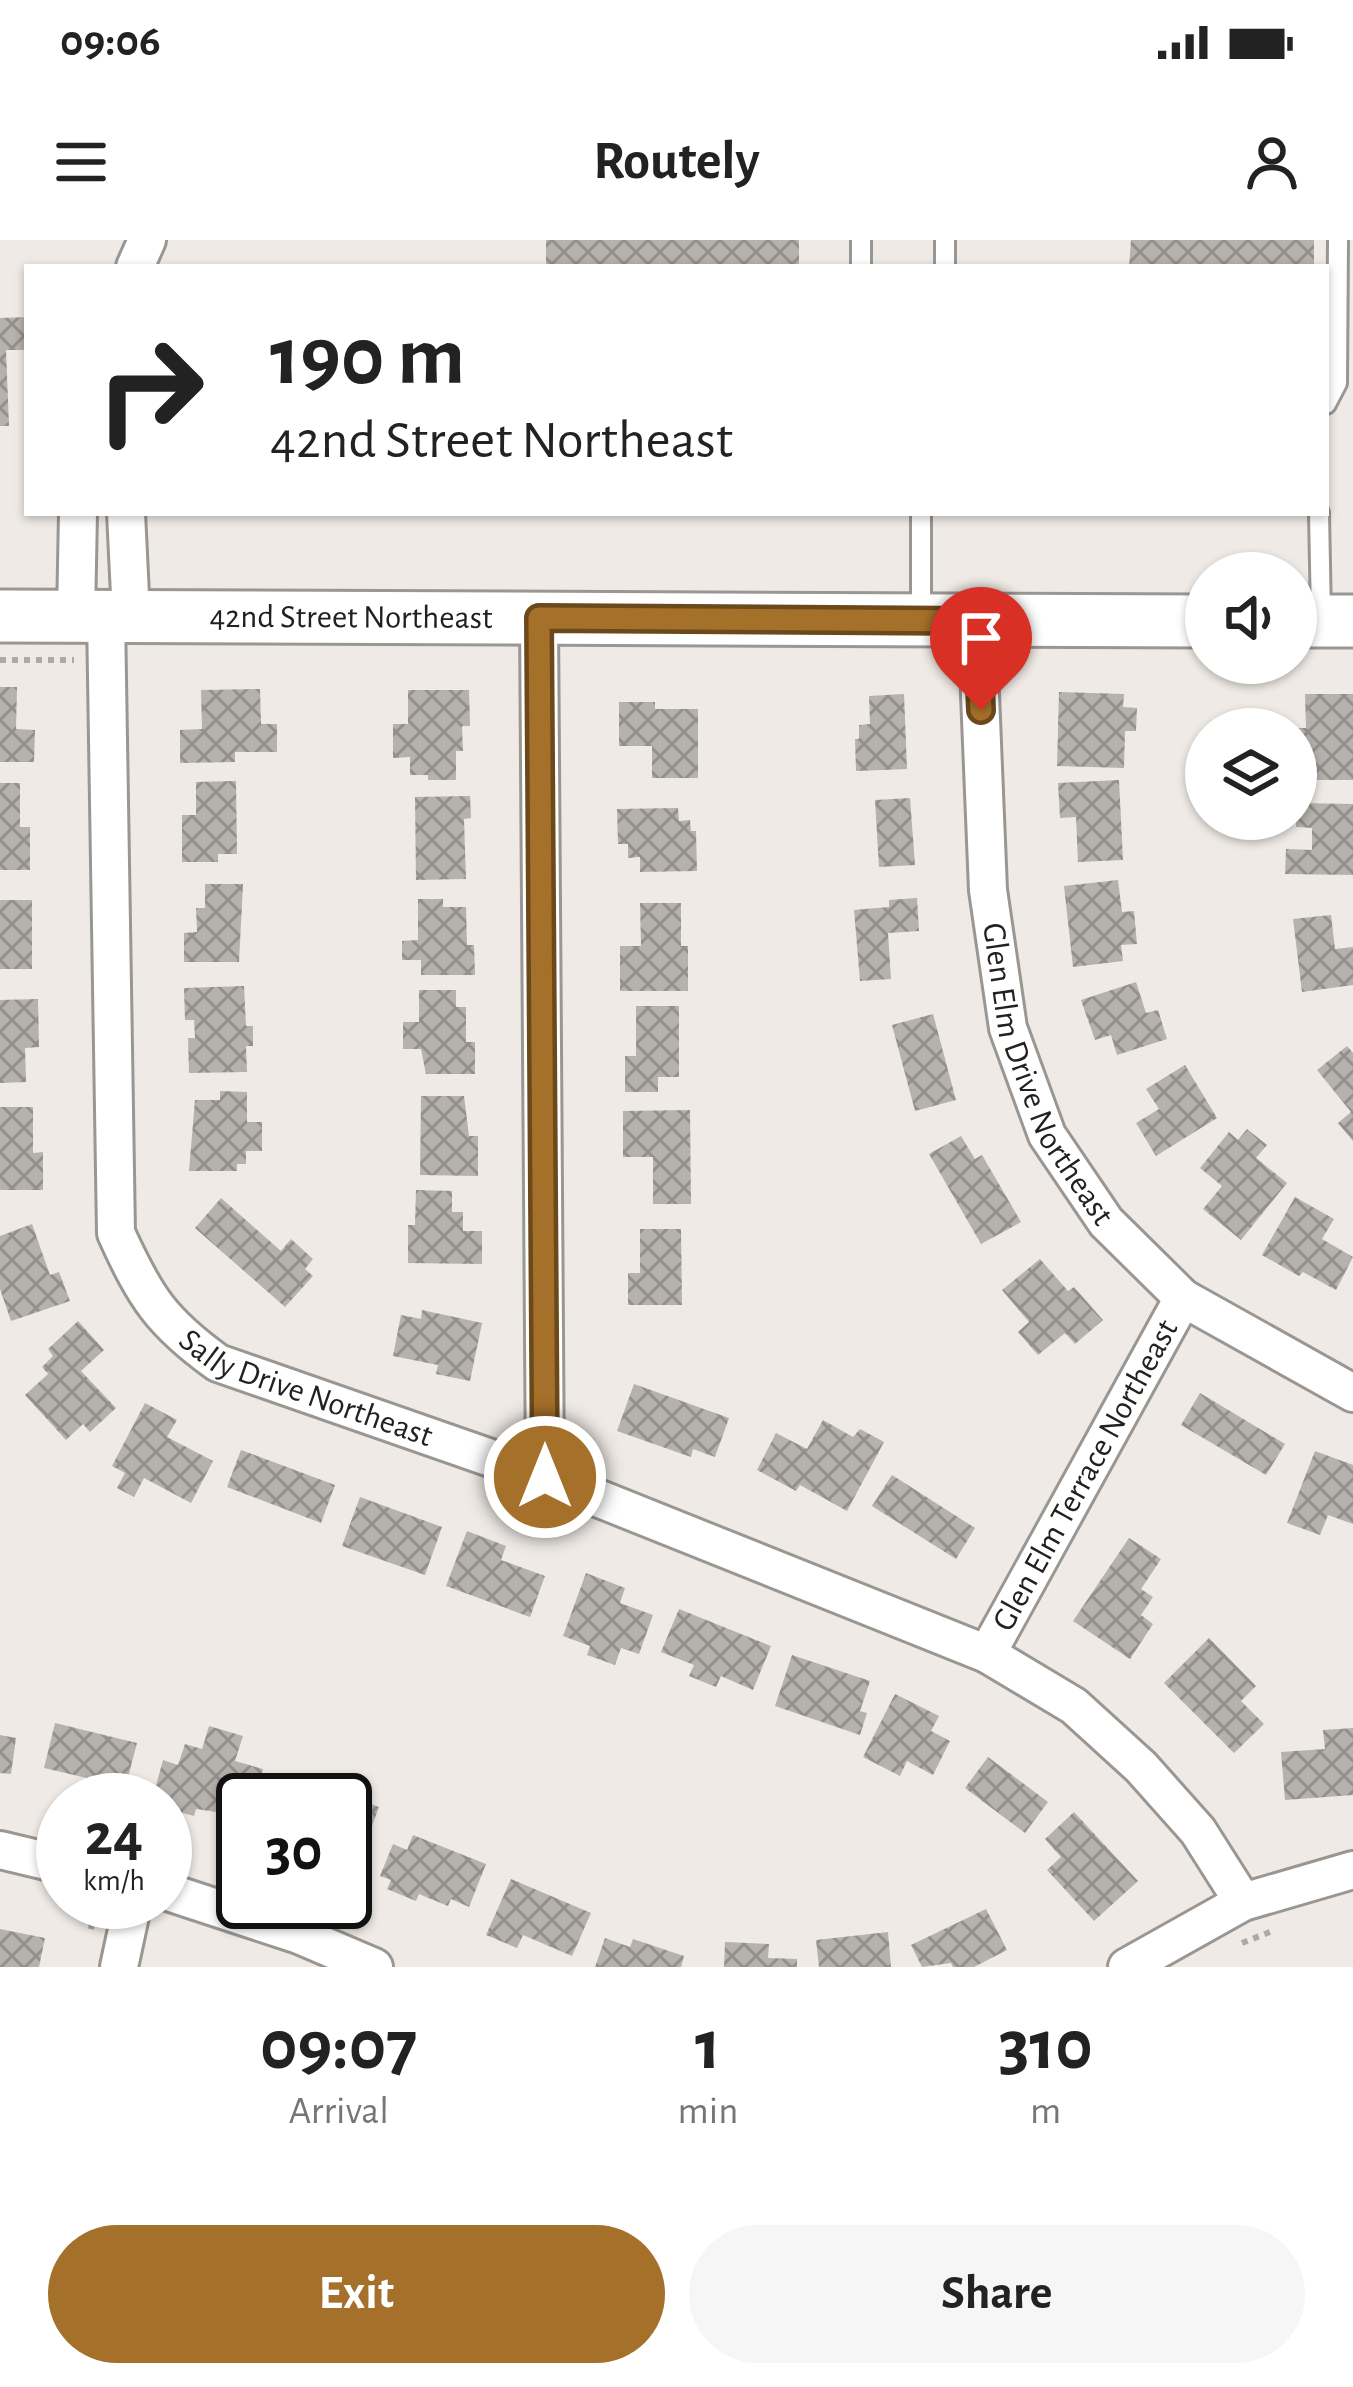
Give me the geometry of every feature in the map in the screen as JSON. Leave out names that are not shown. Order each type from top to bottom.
[{"type":"main road","name":"42nd Street Northeast","points":[[0,616],[99,627],[539,618],[1185,621]]},
{"type":"street","points":[[79,516],[99,627]]},
{"type":"street","points":[[99,627],[125,516]]},
{"type":"street","points":[[539,618],[545,1477]]},
{"type":"street","name":"Glen Elm Drive Northeast","points":[[977,621],[988,890],[1008,1028],[1046,1135],[1106,1222],[1183,1298],[1353,1393]]},
{"type":"street","name":"Sally Drive Northeast","points":[[99,627],[116,1233],[142,1292],[179,1334],[218,1363],[545,1477],[987,1654],[1074,1706],[1142,1767],[1198,1831],[1244,1902]]},
{"type":"street","name":"Glen Elm Terrace Northeast","points":[[987,1654],[1183,1298]]},
{"type":"street","points":[[0,1850],[36,1859]]},
{"type":"street","points":[[1127,1967],[1244,1902],[1353,1870]]},
{"type":"street","points":[[192,1901],[298,1935],[374,1967]]},
{"type":"street","points":[[119,1967],[120,1929]]},
{"type":"lane","points":[[1329,398],[1336,383],[1345,298],[1338,240]]},
{"type":"lane","points":[[921,516],[921,620]]},
{"type":"lane","points":[[1319,516],[1323,621]]},
{"type":"path","points":[[0,660],[99,627]]},
{"type":"path","points":[[1228,1948],[1290,1924]]},
{"type":"building","points":[[546,240],[799,240],[799,264],[546,264]]},
{"type":"building","points":[[1131,240],[1314,240],[1314,264],[1129,264]]},
{"type":"building","points":[[24,317],[24,350],[6,350],[9,426],[0,426],[0,318]]},
{"type":"building","points":[[0,687],[17,687],[16,729],[35,730],[34,762],[0,762]]},
{"type":"building","points":[[260,689],[261,724],[277,724],[277,752],[235,752],[235,762],[180,763],[180,730],[202,729],[201,690]]},
{"type":"building","points":[[408,690],[469,690],[470,726],[462,726],[463,751],[456,751],[456,780],[410,775],[410,757],[393,758],[393,724],[408,724]]},
{"type":"building","points":[[1059,692],[1124,694],[1123,707],[1137,708],[1136,731],[1125,731],[1124,768],[1057,766]]},
{"type":"building","points":[[904,694],[907,769],[856,771],[855,739],[859,739],[859,725],[870,724],[869,696]]},
{"type":"building","points":[[1305,694],[1353,694],[1353,780],[1317,780],[1317,708],[1305,708]]},
{"type":"building","points":[[619,702],[655,702],[655,709],[698,709],[698,778],[652,778],[652,746],[619,746]]},
{"type":"building","points":[[1119,780],[1123,860],[1078,862],[1076,817],[1060,818],[1058,783]]},
{"type":"building","points":[[236,781],[237,854],[218,854],[218,862],[182,862],[182,815],[196,815],[196,782]]},
{"type":"building","points":[[0,783],[20,783],[20,827],[30,827],[30,870],[0,870]]},
{"type":"building","points":[[470,796],[471,818],[464,819],[466,879],[416,880],[415,797]]},
{"type":"building","points":[[910,798],[915,865],[879,867],[875,800]]},
{"type":"building","points":[[1317,803],[1353,804],[1353,875],[1285,874],[1286,849],[1312,850],[1312,840],[1317,840]]},
{"type":"building","points":[[678,808],[679,821],[690,820],[691,831],[696,831],[697,871],[640,872],[640,857],[628,858],[628,844],[618,844],[617,809]]},
{"type":"building","points":[[1118,880],[1122,912],[1134,911],[1137,944],[1121,945],[1123,961],[1073,967],[1064,886]]},
{"type":"building","points":[[205,884],[243,884],[239,962],[184,962],[184,933],[197,932],[196,908],[205,908]]},
{"type":"building","points":[[917,898],[919,931],[888,933],[891,979],[860,981],[854,910],[889,907],[889,900]]},
{"type":"building","points":[[418,899],[443,899],[443,907],[466,907],[467,945],[474,945],[475,975],[421,975],[421,960],[402,960],[402,941],[418,940]]},
{"type":"building","points":[[0,900],[32,900],[32,969],[0,969]]},
{"type":"building","points":[[640,903],[681,903],[688,991],[620,991],[620,946],[641,946]]},
{"type":"building","points":[[1331,915],[1335,949],[1353,947],[1353,985],[1302,992],[1293,919]]},
{"type":"building","points":[[1136,982],[1146,1013],[1158,1010],[1167,1039],[1117,1055],[1111,1035],[1095,1040],[1081,1000]]},
{"type":"building","points":[[244,986],[246,1026],[253,1026],[253,1046],[246,1046],[247,1072],[189,1073],[188,1038],[195,1038],[194,1020],[185,1020],[184,988]]},
{"type":"building","points":[[419,990],[456,990],[456,1007],[466,1007],[466,1042],[475,1042],[475,1074],[426,1074],[421,1049],[403,1049],[403,1022],[419,1022]]},
{"type":"building","points":[[38,999],[39,1047],[25,1048],[26,1082],[0,1083],[0,1000]]},
{"type":"building","points":[[636,1006],[679,1006],[679,1077],[658,1077],[658,1092],[625,1092],[625,1056],[636,1056]]},
{"type":"building","points":[[933,1014],[956,1100],[915,1111],[892,1025]]},
{"type":"building","points":[[1347,1046],[1353,1053],[1353,1141],[1338,1123],[1351,1112],[1317,1070]]},
{"type":"building","points":[[1185,1065],[1217,1118],[1156,1156],[1136,1123],[1159,1109],[1146,1089]]},
{"type":"building","points":[[220,1091],[247,1092],[247,1122],[262,1122],[262,1151],[246,1151],[246,1164],[237,1164],[237,1171],[189,1171],[195,1100],[220,1100]]},
{"type":"building","points":[[421,1096],[464,1096],[469,1136],[478,1136],[478,1176],[420,1175]]},
{"type":"building","points":[[0,1107],[33,1107],[33,1153],[43,1152],[43,1190],[0,1190]]},
{"type":"building","points":[[690,1110],[691,1204],[653,1204],[653,1157],[623,1157],[623,1111]]},
{"type":"building","points":[[1247,1129],[1267,1145],[1256,1158],[1287,1183],[1241,1240],[1203,1209],[1222,1186],[1200,1168],[1229,1132],[1238,1140]]},
{"type":"building","points":[[961,1136],[975,1159],[982,1155],[1021,1222],[981,1244],[929,1154]]},
{"type":"building","points":[[416,1190],[452,1191],[452,1212],[463,1212],[463,1231],[482,1231],[482,1264],[408,1263],[408,1225],[415,1225]]},
{"type":"building","points":[[1295,1197],[1334,1219],[1322,1239],[1353,1257],[1336,1290],[1262,1255]]},
{"type":"building","points":[[221,1198],[281,1251],[291,1239],[313,1259],[305,1269],[313,1276],[285,1307],[195,1228]]},
{"type":"building","points":[[32,1224],[50,1275],[59,1272],[70,1301],[11,1321],[0,1289],[0,1236]]},
{"type":"building","points":[[640,1229],[681,1229],[682,1305],[628,1305],[628,1273],[640,1273]]},
{"type":"building","points":[[1040,1259],[1103,1320],[1075,1344],[1065,1333],[1038,1355],[1018,1332],[1029,1322],[1002,1290]]},
{"type":"building","points":[[422,1310],[482,1323],[470,1381],[436,1374],[438,1365],[393,1356],[401,1315],[421,1319]]},
{"type":"building","points":[[78,1321],[104,1350],[81,1371],[116,1408],[90,1432],[83,1424],[66,1440],[25,1395],[48,1374],[42,1367],[53,1356],[48,1349]]},
{"type":"building","points":[[634,1384],[729,1418],[715,1457],[693,1449],[691,1457],[617,1431]]},
{"type":"building","points":[[1200,1393],[1285,1444],[1266,1475],[1181,1425]]},
{"type":"building","points":[[145,1403],[177,1420],[167,1437],[213,1461],[191,1503],[144,1478],[134,1497],[117,1488],[125,1473],[112,1466]]},
{"type":"building","points":[[823,1420],[853,1437],[860,1429],[884,1442],[847,1511],[800,1485],[796,1491],[757,1470],[776,1433],[807,1449]]},
{"type":"building","points":[[241,1450],[335,1485],[321,1523],[227,1487]]},
{"type":"building","points":[[1315,1451],[1353,1465],[1353,1524],[1328,1515],[1320,1535],[1287,1523]]},
{"type":"building","points":[[892,1475],[975,1528],[956,1559],[872,1506]]},
{"type":"building","points":[[360,1497],[442,1527],[425,1575],[342,1546]]},
{"type":"building","points":[[467,1531],[506,1546],[501,1560],[545,1576],[530,1617],[446,1586]]},
{"type":"building","points":[[1129,1538],[1161,1559],[1141,1589],[1153,1597],[1141,1615],[1153,1624],[1130,1659],[1073,1621]]},
{"type":"building","points":[[586,1573],[625,1588],[620,1603],[653,1615],[639,1654],[621,1648],[615,1665],[587,1655],[590,1646],[563,1636]]},
{"type":"building","points":[[679,1609],[771,1646],[753,1690],[721,1676],[716,1687],[689,1676],[694,1665],[661,1652]]},
{"type":"building","points":[[1209,1638],[1256,1686],[1241,1701],[1264,1724],[1234,1753],[1164,1683]]},
{"type":"building","points":[[792,1655],[870,1681],[860,1711],[867,1713],[860,1735],[775,1706]]},
{"type":"building","points":[[895,1694],[939,1716],[931,1731],[950,1741],[933,1775],[907,1761],[900,1776],[863,1757]]},
{"type":"building","points":[[55,1723],[137,1743],[129,1773],[65,1773],[44,1768]]},
{"type":"building","points":[[209,1726],[243,1736],[235,1761],[263,1769],[262,1773],[216,1773],[216,1812],[196,1809],[194,1816],[192,1773],[159,1773],[163,1760],[178,1765],[185,1744],[202,1749]]},
{"type":"building","points":[[1353,1728],[1353,1795],[1285,1800],[1281,1752],[1325,1749],[1323,1730]]},
{"type":"building","points":[[0,1735],[16,1738],[11,1774],[0,1773]]},
{"type":"building","points":[[988,1757],[1048,1802],[1025,1833],[965,1788]]},
{"type":"building","points":[[1074,1812],[1138,1881],[1094,1921],[1047,1870],[1061,1857],[1045,1839]]},
{"type":"building","points":[[413,1835],[486,1864],[469,1907],[451,1899],[448,1906],[419,1894],[416,1901],[387,1889],[391,1880],[380,1876],[393,1844],[407,1850]]},
{"type":"building","points":[[511,1879],[591,1913],[572,1956],[523,1935],[517,1948],[486,1935]]},
{"type":"building","points":[[986,1909],[1007,1950],[974,1967],[951,1963],[922,1967],[911,1945]]},
{"type":"building","points":[[0,1929],[45,1938],[39,1967],[0,1967]]},
{"type":"building","points":[[888,1932],[891,1967],[819,1967],[816,1940]]},
{"type":"building","points":[[605,1938],[630,1947],[633,1939],[684,1956],[681,1967],[595,1967]]},
{"type":"building","points":[[725,1942],[769,1944],[768,1958],[797,1959],[797,1967],[724,1967]]},
{"type":"route","points":[[545,1477],[539,618],[977,621],[981,710]]}]
